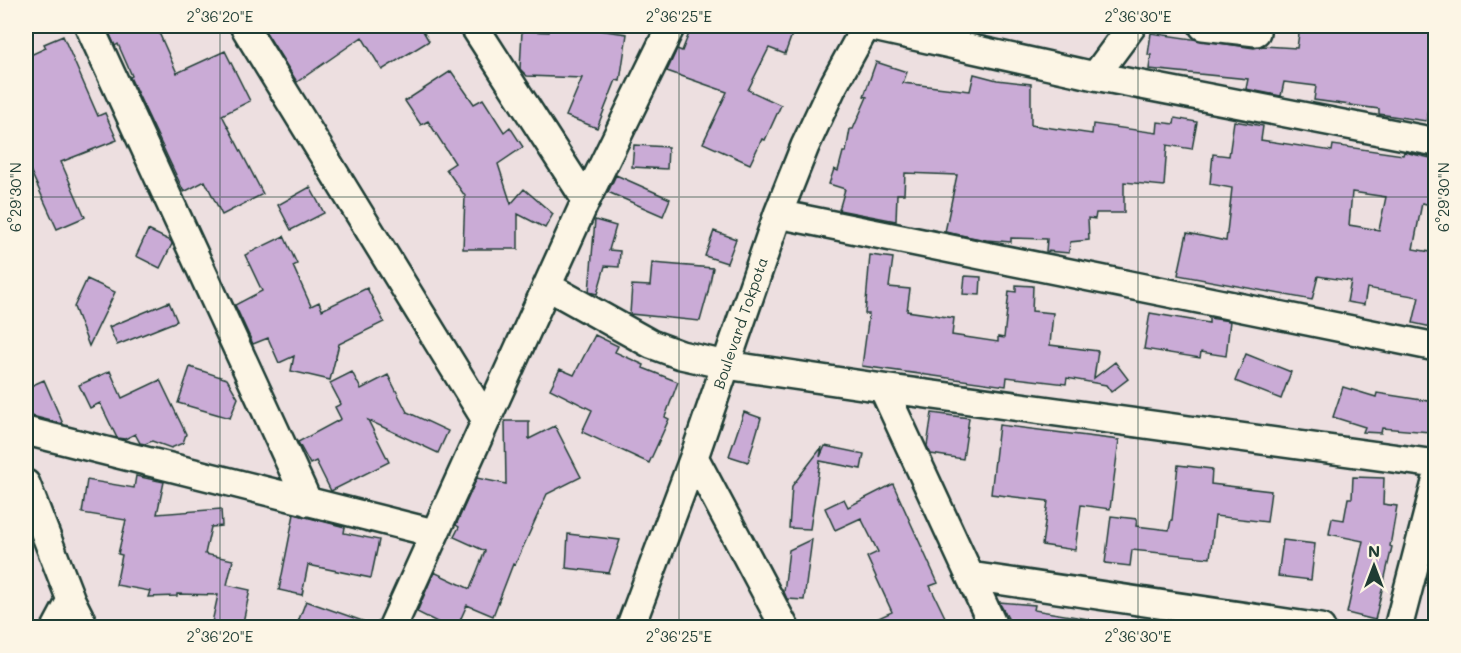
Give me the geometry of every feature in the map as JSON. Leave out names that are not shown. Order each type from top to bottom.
[{"type":"street","points":[[89,26],[308,502]]},
{"type":"street","points":[[244,26],[486,420]]},
{"type":"street","points":[[474,26],[586,200]]},
{"type":"street","points":[[392,627],[586,200],[671,26]]},
{"type":"street","points":[[868,26],[1095,76],[1436,142]]},
{"type":"street","name":"Boulevard Tokpota","points":[[630,627],[694,457],[778,214],[823,108],[868,26]]},
{"type":"street","points":[[1095,76],[1132,26]]},
{"type":"street","points":[[1203,26],[1256,33]]},
{"type":"street","points":[[778,214],[1436,347]]},
{"type":"street","points":[[547,286],[651,344],[681,355],[883,388],[1436,464]]},
{"type":"street","points":[[883,388],[994,627]]},
{"type":"street","points":[[26,430],[434,533]]},
{"type":"street","points":[[694,457],[785,627]]},
{"type":"street","points":[[1398,627],[1436,482]]},
{"type":"street","points":[[26,484],[84,620],[56,627]]},
{"type":"street","points":[[970,576],[1321,627]]},
{"type":"building","points":[[106,26],[156,26],[177,73],[225,51],[250,101],[222,115],[263,194],[222,215],[205,181],[184,192],[130,77],[132,76],[118,44],[115,46]]},
{"type":"building","points":[[262,26],[420,26],[429,41],[382,70],[362,37],[297,82]]},
{"type":"building","points":[[549,26],[569,26],[627,34],[620,81],[616,80],[597,128],[566,116],[582,78],[527,76],[520,69],[522,31],[549,32]]},
{"type":"building","points":[[692,26],[795,26],[785,54],[769,48],[748,90],[781,105],[765,140],[762,139],[750,164],[703,143],[727,92],[667,71],[677,49],[682,51]]},
{"type":"building","points":[[1300,26],[1436,26],[1436,109],[1428,108],[1426,121],[1379,114],[1379,109],[1314,100],[1316,86],[1284,82],[1281,96],[1246,89],[1248,79],[1149,69],[1151,33],[1254,48],[1263,46],[1297,48]]},
{"type":"building","points":[[63,36],[98,116],[105,113],[117,140],[61,162],[85,217],[57,229],[26,161],[26,57],[46,48],[44,44]]},
{"type":"building","points":[[876,62],[907,72],[903,83],[970,91],[974,74],[997,80],[1031,84],[1031,125],[1092,134],[1093,124],[1157,133],[1158,122],[1174,124],[1175,118],[1197,122],[1192,149],[1167,145],[1164,186],[1124,182],[1124,213],[1096,213],[1095,219],[1088,218],[1089,240],[1070,242],[1069,253],[1046,251],[1047,239],[1011,238],[1011,242],[945,232],[957,175],[905,173],[904,194],[897,194],[896,221],[839,210],[845,189],[829,184],[834,169],[838,171],[843,152],[846,152],[850,129],[853,129],[867,97],[864,96]]},
{"type":"building","points":[[451,71],[474,104],[483,99],[504,132],[510,127],[523,147],[498,164],[511,204],[524,189],[553,214],[545,228],[518,214],[518,249],[463,249],[465,196],[446,169],[455,163],[428,121],[421,125],[405,101]]},
{"type":"building","points":[[1234,121],[1263,126],[1261,140],[1332,151],[1333,145],[1403,155],[1404,152],[1435,159],[1430,177],[1436,178],[1436,206],[1422,203],[1413,249],[1436,253],[1436,328],[1413,323],[1419,297],[1367,288],[1364,305],[1347,302],[1351,281],[1318,276],[1312,300],[1178,275],[1187,233],[1226,241],[1232,188],[1210,184],[1213,154],[1229,156]],"holes":[[[1352,192],[1386,197],[1379,230],[1349,225]]]},
{"type":"building","points":[[634,145],[668,147],[667,169],[632,167]]},
{"type":"building","points":[[616,175],[670,199],[663,216],[608,192]]},
{"type":"building","points":[[310,187],[324,213],[291,230],[278,205]]},
{"type":"building","points":[[595,220],[616,226],[609,250],[620,251],[619,267],[605,266],[597,294],[589,292]]},
{"type":"building","points":[[148,230],[171,241],[172,244],[160,268],[136,256]]},
{"type":"building","points":[[714,231],[736,239],[727,263],[705,256]]},
{"type":"building","points":[[284,236],[297,264],[293,266],[311,306],[319,302],[322,310],[367,288],[384,322],[339,344],[330,380],[291,371],[294,356],[279,363],[268,338],[253,344],[235,305],[262,291],[245,255]]},
{"type":"building","points":[[870,255],[893,258],[889,287],[910,289],[907,311],[954,318],[952,335],[998,342],[998,337],[1004,338],[1009,291],[1016,292],[1016,285],[1033,286],[1032,311],[1053,313],[1050,345],[1098,351],[1094,378],[1115,362],[1128,379],[1111,392],[1106,385],[1067,378],[1066,384],[1007,377],[1006,386],[862,366],[869,314],[865,314]]},
{"type":"building","points":[[652,263],[713,268],[700,321],[630,314],[632,285],[650,286]]},
{"type":"building","points":[[965,276],[981,277],[980,295],[963,294]]},
{"type":"building","points":[[87,279],[115,292],[89,346],[74,307]]},
{"type":"building","points":[[169,302],[177,321],[117,345],[109,327]]},
{"type":"building","points":[[1150,313],[1209,323],[1209,318],[1230,321],[1226,356],[1201,352],[1200,358],[1144,349]]},
{"type":"building","points":[[595,335],[618,346],[615,352],[644,365],[643,368],[678,382],[665,417],[669,419],[649,463],[582,432],[592,410],[550,389],[560,369],[574,375]]},
{"type":"building","points":[[1246,354],[1291,372],[1281,399],[1235,381]]},
{"type":"building","points":[[190,367],[227,379],[238,398],[230,418],[178,403]]},
{"type":"building","points":[[110,371],[122,398],[160,380],[186,434],[183,443],[171,448],[152,441],[145,444],[140,443],[135,434],[125,439],[117,438],[100,403],[90,408],[79,385]]},
{"type":"building","points":[[352,372],[361,389],[388,375],[407,412],[448,431],[438,453],[368,420],[389,462],[331,491],[316,461],[310,464],[298,442],[341,419],[335,407],[341,404],[330,383]]},
{"type":"building","points":[[44,380],[63,424],[32,416],[26,400],[26,388]]},
{"type":"building","points":[[1343,387],[1376,397],[1377,393],[1434,402],[1430,432],[1382,428],[1381,433],[1363,432],[1365,427],[1333,417]]},
{"type":"building","points":[[744,412],[761,418],[748,462],[729,456]]},
{"type":"building","points":[[932,413],[969,418],[963,459],[931,454],[927,446]]},
{"type":"building","points":[[505,421],[529,421],[529,439],[555,426],[581,477],[547,494],[515,565],[513,564],[493,616],[467,605],[457,627],[447,627],[417,612],[434,572],[470,589],[485,551],[454,537],[459,527],[456,525],[477,478],[506,484]]},
{"type":"building","points":[[999,425],[1119,440],[1110,509],[1081,505],[1075,550],[1042,545],[1048,501],[991,494]]},
{"type":"building","points":[[825,446],[864,454],[861,469],[820,461],[810,529],[789,528],[792,486],[822,447],[820,457]]},
{"type":"building","points":[[1178,465],[1212,469],[1211,484],[1271,491],[1267,522],[1215,516],[1210,558],[1132,550],[1130,566],[1105,563],[1111,516],[1137,519],[1136,526],[1169,530]]},
{"type":"building","points":[[136,476],[164,482],[157,514],[221,509],[222,526],[211,527],[205,554],[233,560],[227,585],[250,590],[242,627],[211,627],[218,595],[177,594],[177,596],[148,597],[150,591],[116,585],[122,555],[118,554],[126,520],[82,513],[87,480],[134,488]]},
{"type":"building","points":[[1353,477],[1384,478],[1383,504],[1397,506],[1390,546],[1392,547],[1375,620],[1347,613],[1363,541],[1329,534],[1332,518],[1344,520],[1348,498],[1352,498]]},
{"type":"building","points":[[893,484],[938,583],[930,586],[945,617],[922,627],[859,627],[892,612],[867,557],[878,552],[861,518],[835,530],[825,508],[844,499],[848,507]]},
{"type":"building","points":[[294,514],[345,527],[344,533],[379,540],[371,578],[308,565],[302,595],[279,590]]},
{"type":"building","points":[[568,534],[620,540],[609,573],[566,568]]},
{"type":"building","points":[[812,539],[804,600],[787,599],[784,592],[789,550]]},
{"type":"building","points":[[1283,540],[1315,544],[1311,580],[1278,576]]},
{"type":"building","points":[[306,601],[374,625],[374,627],[296,627]]},
{"type":"building","points":[[999,602],[1035,605],[1034,610],[1088,619],[1088,627],[1009,627],[1009,620]]}]
